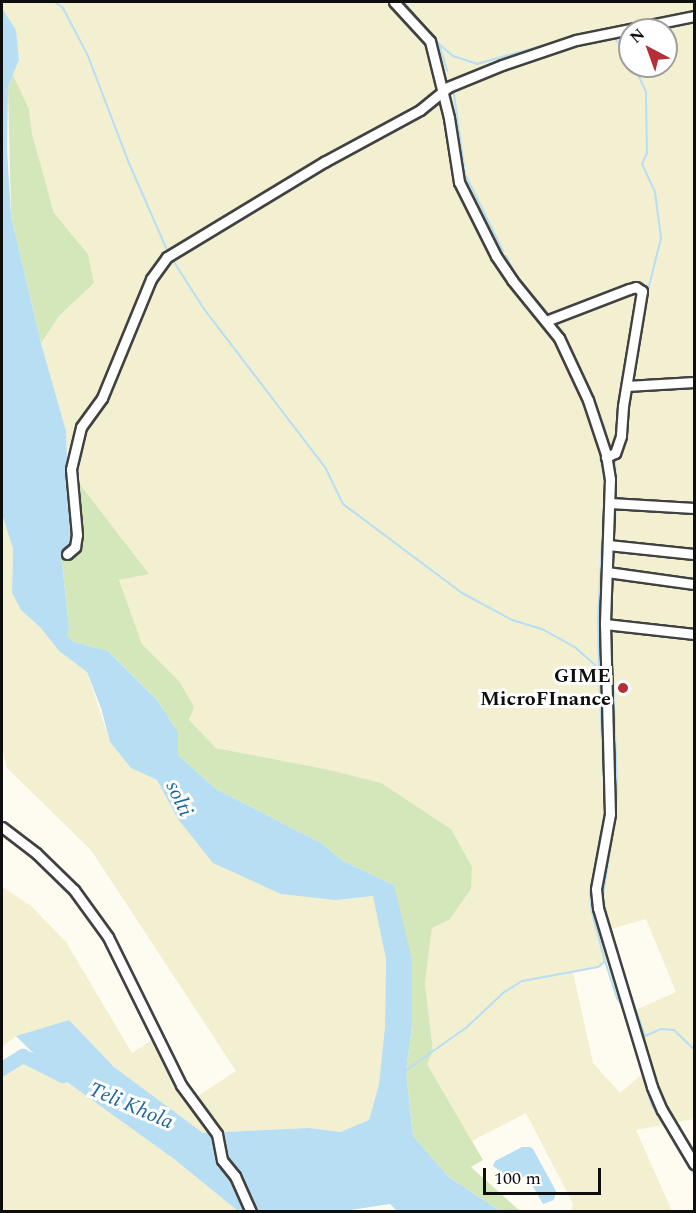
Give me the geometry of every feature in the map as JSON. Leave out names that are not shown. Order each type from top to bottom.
[{"type":"street","points":[[394,2],[430,41],[443,91],[459,182],[496,256],[558,338],[588,400],[606,457],[610,503],[605,624],[610,814],[596,889],[598,908],[652,1087],[662,1110],[694,1164]]},
{"type":"street","points":[[67,554],[75,547],[77,535],[70,469],[81,427],[102,398],[158,267],[177,250],[324,162],[420,110],[443,91],[502,65],[576,40],[694,16]]},
{"type":"street","points":[[546,321],[629,289],[639,287],[642,291],[621,436],[615,453],[606,457]]},
{"type":"street","points":[[627,386],[694,382]]},
{"type":"street","points":[[610,503],[694,508]]},
{"type":"street","points":[[608,545],[694,554]]},
{"type":"street","points":[[607,572],[694,585]]},
{"type":"street","points":[[605,624],[694,634]]},
{"type":"street","points":[[2,827],[36,854],[74,890],[108,937],[178,1080],[217,1134],[222,1160],[235,1176],[251,1212]]},
{"type":"shaded area","points":[[2,2],[694,2],[694,1119],[636,1130],[672,1211],[571,1211],[573,1204],[526,1113],[472,1141],[427,1064],[433,1051],[425,983],[432,928],[449,920],[325,769],[216,748],[188,720],[179,681],[142,644],[119,580],[148,573],[69,470],[66,431],[41,343],[59,316],[94,283],[88,254],[54,213],[32,134],[29,109],[13,75],[19,60],[16,30],[2,8]],"holes":[[[646,919],[676,992],[631,1012],[647,1070],[620,1093],[593,1063],[573,973],[598,967],[605,961],[610,954],[604,931]]]},
{"type":"shaded area","points":[[2,514],[13,549],[12,593],[21,610],[40,627],[59,651],[87,672],[110,742],[131,768],[157,780],[178,819],[336,900],[374,896],[386,959],[385,1026],[379,1084],[369,1120],[340,1132],[309,1128],[203,1133],[114,1067],[69,1020],[16,1036],[2,1047],[2,887],[30,905],[66,942],[132,1053],[158,1036],[192,1100],[236,1071],[91,850],[7,768],[2,747]]},
{"type":"shaded area","points":[[23,1056],[49,1069],[174,1159],[238,1211],[2,1212],[2,1070]]},
{"type":"green space","points":[[13,75],[29,109],[32,134],[54,213],[88,254],[94,283],[59,316],[41,343],[11,216],[8,87]]},
{"type":"green space","points":[[69,470],[149,574],[119,580],[142,644],[179,681],[194,707],[189,720],[216,748],[325,769],[381,783],[451,829],[472,867],[471,889],[449,920],[432,928],[425,983],[433,1051],[427,1064],[483,1160],[471,1167],[520,1211],[500,1211],[449,1177],[413,1136],[406,1071],[412,1026],[394,885],[343,861],[321,843],[216,789],[178,755],[178,732],[157,700],[108,651],[74,642],[66,636],[69,628],[61,553],[69,546]]},
{"type":"water","name":"solti","points":[[2,8],[16,30],[19,60],[8,87],[7,149],[11,216],[41,343],[66,431],[70,534],[69,546],[61,553],[69,628],[67,636],[74,642],[108,651],[157,700],[178,732],[178,755],[216,789],[321,843],[343,861],[394,885],[412,961],[412,1026],[406,1071],[413,1136],[449,1177],[500,1211],[397,1211],[390,1204],[337,1212],[238,1211],[174,1159],[49,1069],[16,1036],[69,1020],[114,1067],[203,1133],[309,1128],[340,1132],[369,1120],[379,1084],[385,1026],[386,959],[373,896],[336,900],[281,894],[213,863],[178,819],[157,780],[131,768],[110,742],[101,708],[87,672],[59,651],[40,627],[21,610],[12,593],[13,549],[2,514]]},
{"type":"water","points":[[522,1147],[533,1149],[556,1191],[554,1200],[543,1204],[527,1176],[512,1179],[493,1166],[495,1161]]},
{"type":"waterway","points":[[55,2],[63,8],[88,56],[128,161],[168,252]]},
{"type":"waterway","points":[[404,2],[439,44],[447,71]]},
{"type":"waterway","points":[[439,44],[453,56],[477,64],[590,32],[618,26]]},
{"type":"waterway","points":[[614,37],[618,42]]},
{"type":"waterway","points":[[640,78],[646,92],[647,153],[642,164],[655,192],[661,238],[645,302]]},
{"type":"waterway","points":[[453,87],[465,174],[503,251]]},
{"type":"waterway","points":[[506,256],[516,276]]},
{"type":"waterway","points":[[174,262],[204,309],[325,467],[343,504],[462,593],[512,620],[542,629],[576,648],[599,669],[605,811],[590,892],[592,913],[605,961],[598,967],[522,981],[503,993],[467,1027],[405,1071]]},
{"type":"waterway","points":[[519,280],[550,316]]},
{"type":"waterway","points":[[567,344],[604,426],[610,450]]},
{"type":"waterway","points":[[599,669],[598,619],[605,484],[600,455]]},
{"type":"waterway","points":[[615,458],[616,499]]},
{"type":"waterway","points":[[614,543],[616,507]]},
{"type":"waterway","points":[[612,570],[614,550]]},
{"type":"waterway","points":[[611,623],[612,575]]},
{"type":"waterway","points":[[608,928],[603,896],[616,811],[617,787],[611,627]]},
{"type":"waterway","points":[[605,961],[617,998],[625,1011]]},
{"type":"waterway","points":[[619,962],[645,1036],[661,1029],[674,1030],[694,1049]]},
{"type":"waterway","points":[[637,1051],[652,1106],[671,1133]]},
{"type":"waterway","name":"Teli Khola","points":[[2,1069],[23,1056],[63,1076]]},
{"type":"waterway","points":[[690,1166],[694,1175]]},
{"type":"place","name":"GIME MicroFInance","points":[[623,688]]}]
